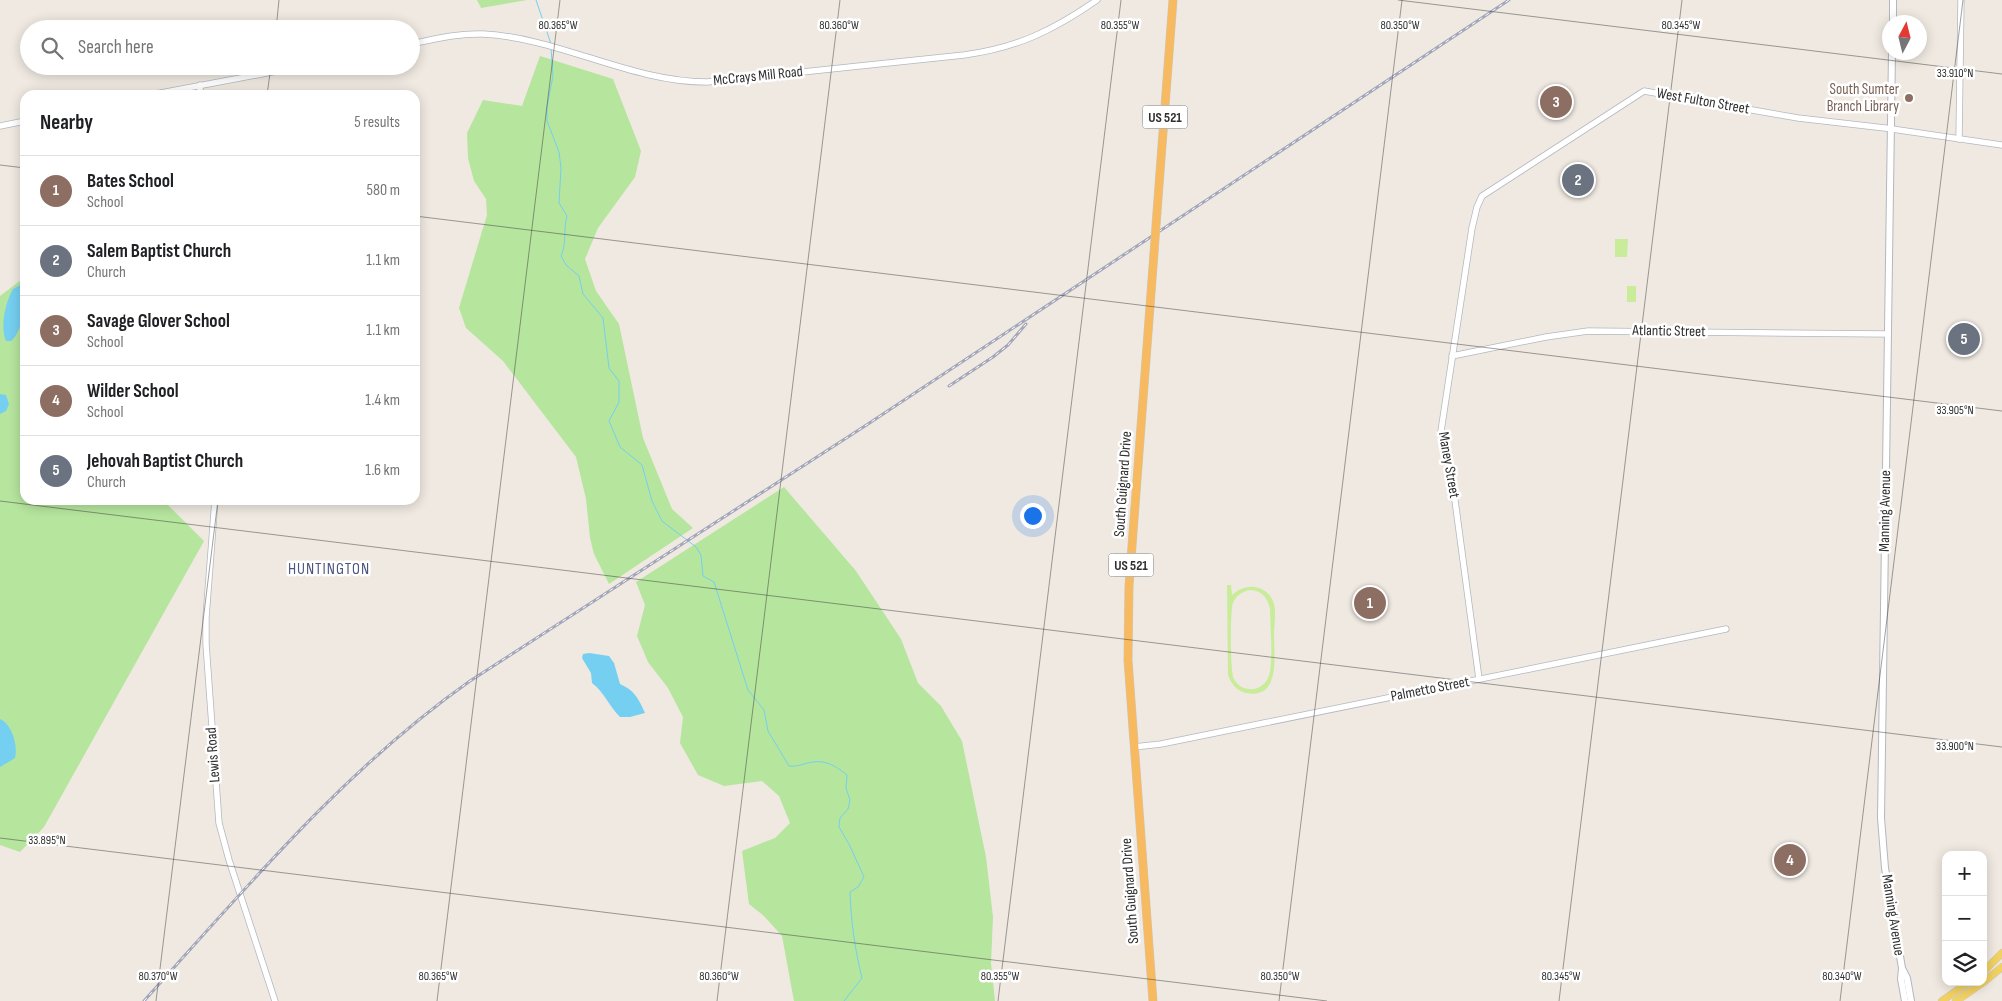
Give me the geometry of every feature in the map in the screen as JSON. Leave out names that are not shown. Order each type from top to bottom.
[{"type":"highway","name":"South Guignard Drive","points":[[1153,1001],[1128,660],[1129,586],[1173,0]]},
{"type":"main road","points":[[1893,0],[1893,15]]},
{"type":"main road","name":"Manning Avenue","points":[[1892,60],[1880,818],[1885,868],[1902,968],[1901,979],[1905,1001]]},
{"type":"main road","points":[[1987,968],[2001,956]]},
{"type":"main road","points":[[1956,1001],[2002,967]]},
{"type":"main road","name":"Manning Avenue","points":[[1902,968],[1907,978],[1911,1001]]},
{"type":"main road","points":[[1942,1001],[1963,986]]},
{"type":"street","name":"McCrays Mill Road","points":[[420,42],[454,36],[482,34],[538,44],[654,77],[678,81],[707,82],[992,51],[1019,44],[1045,33],[1097,0]]},
{"type":"street","points":[[1959,139],[1960,0]]},
{"type":"street","points":[[175,90],[255,75]]},
{"type":"street","points":[[200,85],[200,90]]},
{"type":"street","name":"West Fulton Street","points":[[1484,194],[1644,91],[1693,98],[1798,118],[2002,145]]},
{"type":"street","points":[[0,126],[20,122]]},
{"type":"street","name":"Maney Street","points":[[1479,679],[1456,508],[1441,431],[1472,228],[1477,207],[1484,194]]},
{"type":"street","name":"Atlantic Street","points":[[1452,356],[1546,337],[1588,331],[1888,334]]},
{"type":"street","name":"Lewis Road","points":[[215,505],[206,637],[218,815],[223,839],[276,1001]]},
{"type":"street","name":"Palmetto Street","points":[[1134,747],[1170,742],[1726,629]]},
{"type":"green space","points":[[477,0],[527,0],[481,8]]},
{"type":"green space","points":[[540,56],[613,79],[641,151],[635,177],[598,228],[585,259],[596,291],[619,324],[643,438],[672,509],[693,528],[609,584],[594,554],[590,538],[586,499],[576,457],[503,361],[466,328],[459,308],[487,215],[486,199],[474,181],[468,158],[467,133],[483,100],[522,106]]},
{"type":"green space","points":[[1615,239],[1628,239],[1627,257],[1615,257]]},
{"type":"green space","points":[[20,281],[20,505],[168,505],[204,541],[44,827],[20,852],[0,845],[0,296]]},
{"type":"green space","points":[[1627,286],[1636,286],[1636,302],[1627,302]]},
{"type":"green space","points":[[784,487],[856,571],[901,639],[918,683],[941,706],[962,741],[986,857],[993,917],[991,963],[995,1001],[794,1001],[782,936],[764,916],[749,904],[742,851],[775,838],[790,823],[779,796],[762,781],[724,786],[698,775],[680,743],[683,717],[668,688],[648,662],[637,636],[645,605],[636,582]]},
{"type":"green space","points":[[1227,585],[1231,585],[1232,595],[1242,588],[1260,588],[1269,595],[1275,609],[1274,664],[1270,683],[1265,690],[1257,693],[1246,693],[1235,687],[1228,675]],"holes":[[[1251,590],[1264,596],[1270,609],[1270,672],[1267,681],[1255,689],[1247,689],[1239,685],[1234,679],[1232,665],[1231,629],[1233,603],[1243,592]]]},
{"type":"water","points":[[20,285],[20,325],[15,337],[11,341],[6,341],[3,322],[13,289]]},
{"type":"water","points":[[0,394],[6,395],[9,404],[6,411],[0,414]]},
{"type":"water","points":[[583,654],[609,656],[614,663],[620,684],[636,696],[645,713],[630,717],[620,717],[592,683],[591,673],[582,658]]},
{"type":"water","points":[[0,719],[11,730],[16,753],[15,758],[0,767]]},
{"type":"waterway","points":[[536,0],[551,44]]},
{"type":"waterway","points":[[551,48],[553,76],[547,107],[547,121],[559,152],[561,168],[559,203],[567,216],[561,256],[566,265],[579,276],[583,294],[603,318],[609,368],[619,381],[619,402],[609,421],[620,447],[642,465],[652,501],[662,521],[696,547],[701,555],[703,576],[714,582],[748,690],[764,710],[768,731],[789,766],[823,762],[836,767],[847,775],[846,788],[850,800],[848,809],[840,818],[839,827],[864,877],[858,887],[850,892],[854,936],[862,978],[844,1001]]},
{"type":"railway","points":[[144,1001],[259,873],[339,791],[424,715],[470,681],[868,424],[1509,0]]},
{"type":"railway","points":[[949,386],[1008,345],[1026,324]]},
{"type":"place","name":"South Sumter Branch Library","points":[[1909,98]]},
{"type":"place","name":"Savage Glover School","points":[[1556,102]]},
{"type":"place","name":"Salem Baptist Church","points":[[1578,180]]},
{"type":"place","name":"Jehovah Baptist Church","points":[[1964,339]]},
{"type":"place","name":"Bates School","points":[[1370,603]]},
{"type":"place","name":"Wilder School","points":[[1790,860]]},
{"type":"district","name":"HUNTINGTON","points":[[329,569]]}]
